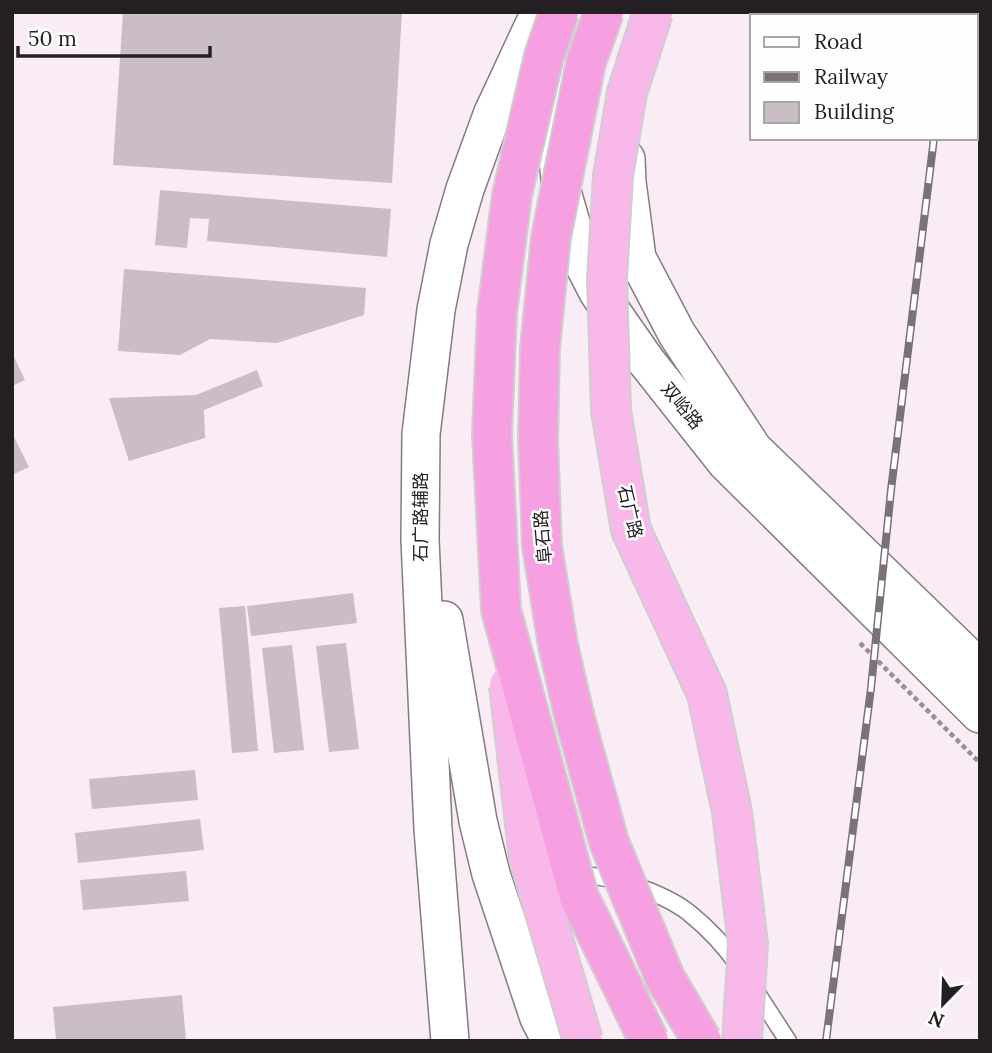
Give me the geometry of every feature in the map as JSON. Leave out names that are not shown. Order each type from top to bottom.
[{"type":"highway","points":[[560,12],[544,57],[512,195],[497,312],[492,433],[501,610],[579,897],[649,1041]]},
{"type":"highway","name":"阜石路","points":[[604,12],[586,62],[551,237],[540,348],[538,439],[542,547],[558,646],[609,842],[665,978],[702,1041]]},
{"type":"main road","name":"石广路","points":[[653,12],[626,93],[612,176],[607,279],[611,411],[631,530],[707,694],[732,812],[748,944],[742,1041]]},
{"type":"main road","points":[[501,610],[529,858],[583,1041]]},
{"type":"street","name":"石广路辅路","points":[[450,1041],[437,880],[420,540],[421,434],[436,310],[461,200],[492,115],[540,12]]},
{"type":"street","name":"双峪路","points":[[560,12],[556,32],[553,111],[561,188],[582,261],[598,292],[646,360],[726,462],[980,714]]},
{"type":"street","name":"双峪路","points":[[646,12],[626,115],[627,183],[637,258],[677,334],[753,449],[980,669]]},
{"type":"street","name":"石广路辅路","points":[[551,1041],[539,1018],[507,894],[473,801],[443,614],[435,494],[436,393],[454,289],[475,205],[487,181],[512,173],[561,188]]},
{"type":"street","points":[[437,880],[461,868],[476,867],[507,894]]},
{"type":"lane","points":[[507,894],[584,875],[637,886],[686,911],[729,951],[788,1041]]},
{"type":"building","points":[[123,12],[402,12],[392,183],[113,165]]},
{"type":"building","points":[[160,190],[391,209],[387,257],[207,241],[209,219],[190,218],[187,248],[155,245]]},
{"type":"building","points":[[124,269],[366,288],[364,315],[277,343],[210,339],[180,355],[118,351]]},
{"type":"building","points":[[12,353],[25,380],[12,386]]},
{"type":"building","points":[[257,370],[263,386],[204,410],[205,438],[129,461],[109,398],[196,395]]},
{"type":"building","points":[[12,433],[29,467],[12,475]]},
{"type":"building","points":[[353,593],[357,623],[251,636],[247,606]]},
{"type":"building","points":[[245,606],[258,751],[232,753],[219,608]]},
{"type":"building","points":[[346,643],[359,749],[329,752],[316,646]]},
{"type":"building","points":[[292,645],[304,750],[274,753],[262,648]]},
{"type":"building","points":[[195,770],[198,800],[92,809],[89,779]]},
{"type":"building","points":[[200,819],[204,850],[78,863],[75,833]]},
{"type":"building","points":[[186,871],[189,901],[83,910],[80,880]]},
{"type":"building","points":[[182,995],[186,1041],[56,1041],[53,1007]]},
{"type":"railway","points":[[826,1041],[871,688],[891,490],[934,140]]}]
